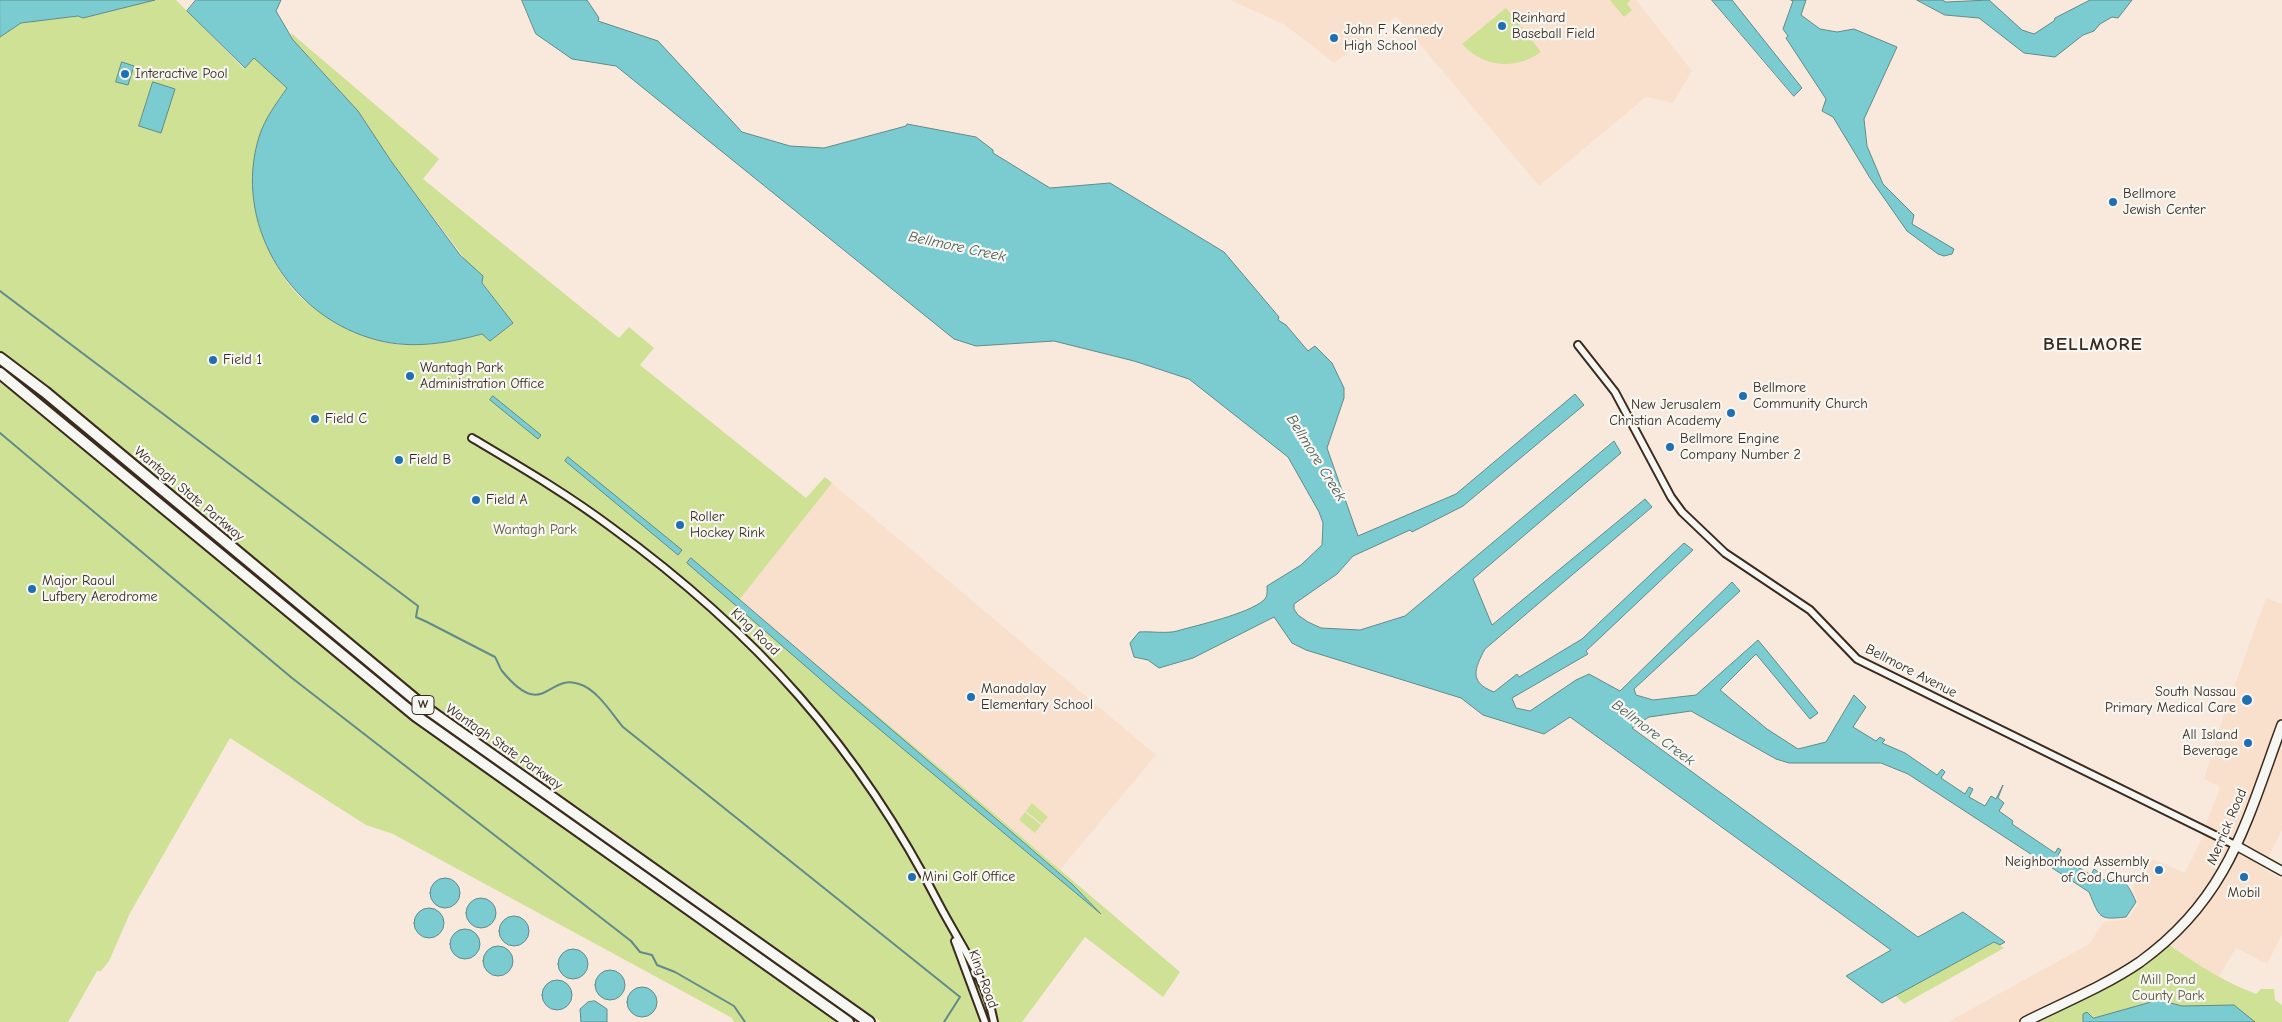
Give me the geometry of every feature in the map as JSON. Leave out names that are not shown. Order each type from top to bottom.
[{"type":"highway","name":"Wantagh State Parkway","points":[[0,358],[45,392],[423,706],[870,1022]]},
{"type":"highway","name":"Wantagh State Parkway","points":[[0,373],[410,711],[848,1022]]},
{"type":"main road","name":"Merrick Road","points":[[2025,1022],[2127,970],[2166,942],[2192,916],[2213,889],[2237,846],[2282,725]]},
{"type":"main road","name":"Bellmore Avenue","points":[[2237,846],[2282,871]]},
{"type":"street","name":"Bellmore Avenue","points":[[1578,345],[1616,392],[1671,497],[1682,512],[1725,553],[1810,610],[1857,659],[2237,846]]},
{"type":"street","name":"King Road","points":[[472,438],[568,497],[646,553],[728,622],[782,675],[834,736],[869,783],[903,836],[979,977],[994,1022]]},
{"type":"street","name":"King Road","points":[[946,917],[985,1022]]},
{"type":"shaded area","points":[[1230,0],[1636,0],[1692,71],[1673,103],[1646,97],[1539,186],[1396,16],[1334,63],[1285,25]]},
{"type":"shaded area","name":"Manadalay Elementary School","points":[[832,483],[1156,755],[1060,870],[739,599]]},
{"type":"shaded area","points":[[2266,598],[2281,604],[2282,602],[2282,830],[2263,868],[2282,880],[2282,935],[2267,964],[2236,948],[2218,978],[2146,963],[2031,1022],[1948,1022],[2089,944],[2104,922],[2128,919],[2138,904],[2133,887],[2148,857],[2185,873],[2206,830],[2204,829],[2220,787],[2204,779],[2223,717]]},
{"type":"green space","name":"Wantagh Park","points":[[155,0],[176,0],[244,69],[254,58],[287,88],[264,126],[257,147],[253,190],[262,234],[271,255],[278,269],[298,295],[310,305],[367,337],[398,344],[426,345],[455,341],[482,334],[490,341],[513,323],[391,161],[358,111],[293,40],[291,33],[439,159],[423,179],[619,338],[629,327],[654,348],[640,365],[806,498],[825,477],[832,483],[739,600],[1180,972],[1163,997],[1085,937],[1022,1022],[881,1022],[410,688],[29,371],[0,351],[0,37],[21,23],[78,16],[83,18]]},
{"type":"green space","points":[[1610,0],[1630,0],[1627,4],[1632,10],[1624,17]]},
{"type":"green space","name":"Reinhard Baseball Field","points":[[1506,8],[1541,52],[1521,62],[1500,64],[1480,58],[1462,44]]},
{"type":"green space","points":[[0,362],[18,375],[223,548],[16,377],[0,366]]},
{"type":"green space","points":[[0,378],[383,696],[839,1022],[734,1022],[732,1018],[393,834],[366,825],[230,738],[130,913],[109,961],[101,971],[97,971],[68,1022],[0,1022]]},
{"type":"green space","points":[[231,553],[350,652],[863,1022],[857,1022],[426,717],[229,555]]},
{"type":"green space","points":[[1032,803],[1048,817],[1042,824],[1026,811]]},
{"type":"green space","points":[[1025,812],[1041,825],[1035,833],[1019,820]]},
{"type":"green space","points":[[1995,942],[2004,948],[1904,1004],[1895,995]]},
{"type":"green space","name":"Mill Pond County Park","points":[[2169,945],[2211,972],[2244,989],[2256,994],[2261,989],[2274,989],[2275,1000],[2282,1005],[2282,1022],[2031,1022],[2146,963]]},
{"type":"water","points":[[0,0],[155,0],[83,18],[78,16],[21,23],[0,37]]},
{"type":"water","points":[[196,0],[281,0],[276,11],[293,40],[358,111],[391,161],[460,255],[483,276],[482,283],[513,323],[490,341],[482,334],[440,343],[412,345],[384,342],[340,326],[314,308],[292,286],[274,260],[261,231],[254,200],[253,169],[261,130],[287,88],[254,58],[245,68],[187,11]]},
{"type":"water","name":"Bellmore Creek","points":[[522,0],[587,0],[599,18],[598,21],[658,41],[742,132],[790,146],[824,148],[906,126],[907,124],[976,137],[993,150],[993,153],[1050,188],[1110,183],[1224,252],[1279,317],[1278,320],[1286,325],[1308,351],[1315,346],[1332,363],[1344,388],[1344,398],[1327,448],[1358,536],[1456,494],[1575,394],[1584,405],[1463,506],[1412,532],[1410,530],[1353,556],[1337,574],[1294,604],[1294,609],[1298,615],[1321,628],[1360,630],[1405,616],[1614,441],[1621,453],[1473,579],[1492,625],[1645,499],[1652,507],[1485,649],[1476,674],[1480,684],[1494,692],[1517,674],[1519,677],[1582,639],[1684,543],[1693,550],[1586,651],[1588,654],[1512,698],[1516,708],[1530,711],[1576,680],[1589,674],[1620,691],[1732,582],[1740,591],[1634,689],[1636,695],[1653,700],[1696,695],[1758,640],[1818,713],[1810,719],[1756,654],[1720,690],[1767,729],[1798,749],[1826,742],[1854,695],[1866,707],[1853,727],[1876,741],[1880,737],[1885,740],[1882,743],[1905,753],[1937,775],[1942,769],[1945,772],[1941,778],[1965,794],[1969,787],[1973,789],[1969,797],[1985,806],[1991,796],[1996,799],[2003,785],[1998,798],[2004,803],[1999,811],[2013,821],[2012,824],[2055,853],[2058,848],[2061,850],[2058,855],[2091,875],[2094,869],[2100,873],[2097,878],[2099,881],[2113,879],[2123,882],[2127,885],[2136,902],[2126,917],[2110,918],[2101,915],[2095,907],[2089,892],[1908,774],[1881,763],[1789,763],[1776,759],[1691,711],[1649,717],[1632,728],[1918,937],[1963,912],[2005,942],[2000,945],[1994,942],[1882,1003],[1846,976],[1891,950],[1570,717],[1544,734],[1483,715],[1461,698],[1306,650],[1292,643],[1274,617],[1193,658],[1159,668],[1148,660],[1134,657],[1130,643],[1139,632],[1177,631],[1247,610],[1264,600],[1267,595],[1267,586],[1301,565],[1322,545],[1323,523],[1319,512],[1288,457],[1189,379],[1134,361],[1054,341],[976,346],[954,339],[616,66],[572,59],[536,34]]},
{"type":"water","points":[[1712,0],[1732,0],[1802,88],[1794,96]]},
{"type":"water","points":[[1791,0],[1806,0],[1801,15],[1820,29],[1837,32],[1854,29],[1897,47],[1864,119],[1867,146],[1883,184],[1914,215],[1912,224],[1954,249],[1952,254],[1944,256],[1938,254],[1907,231],[1870,178],[1833,117],[1822,111],[1826,99],[1786,38],[1788,36],[1783,29],[1793,1]]},
{"type":"water","points":[[1917,0],[1942,0],[1946,2],[1989,0],[2022,30],[2034,34],[2054,21],[2055,18],[2090,0],[2132,0],[2118,18],[2112,17],[2100,24],[2094,31],[2083,35],[2055,57],[2024,53],[1979,18],[1945,15]]},
{"type":"water","name":"Interactive Pool","points":[[122,62],[134,66],[128,85],[116,82]]},
{"type":"water","points":[[153,82],[175,89],[161,133],[139,126]]},
{"type":"water","points":[[493,396],[541,435],[538,439],[490,400]]},
{"type":"water","points":[[568,457],[682,550],[678,555],[565,461]]},
{"type":"water","points":[[691,558],[1073,885],[1101,914],[842,698],[687,563]]},
{"type":"water","points":[[445,878],[451,879],[459,887],[459,899],[451,907],[445,908],[439,907],[431,899],[430,893],[431,887],[439,879]]},
{"type":"water","points":[[481,898],[487,899],[495,907],[495,919],[487,927],[481,928],[475,927],[467,919],[466,913],[467,907],[475,899]]},
{"type":"water","points":[[429,908],[435,909],[443,917],[443,929],[435,937],[429,938],[423,937],[415,929],[414,923],[415,917],[423,909]]},
{"type":"water","points":[[514,916],[520,917],[528,925],[528,937],[520,945],[514,946],[508,945],[500,937],[499,931],[500,925],[508,917]]},
{"type":"water","points":[[465,929],[471,930],[479,938],[479,950],[471,958],[465,959],[459,958],[451,950],[450,944],[451,938],[459,930]]},
{"type":"water","points":[[498,946],[504,947],[512,955],[512,967],[504,975],[498,976],[492,975],[484,967],[483,961],[484,955],[492,947]]},
{"type":"water","points":[[573,949],[579,950],[587,958],[587,970],[579,978],[573,979],[567,978],[559,970],[558,964],[559,958],[567,950]]},
{"type":"water","points":[[610,970],[616,971],[624,979],[624,991],[616,999],[610,1000],[604,999],[596,991],[595,985],[596,979],[604,971]]},
{"type":"water","points":[[557,980],[563,981],[571,989],[571,1001],[563,1009],[557,1010],[551,1009],[543,1001],[542,995],[543,989],[551,981]]},
{"type":"water","points":[[642,987],[648,988],[656,996],[656,1008],[648,1016],[642,1017],[636,1016],[628,1008],[627,1002],[628,996],[636,988]]},
{"type":"water","points":[[2159,1000],[2182,1006],[2234,1005],[2255,1022],[2083,1022],[2083,1014],[2087,1012],[2093,1018]]},
{"type":"water","points":[[595,1001],[607,1009],[607,1022],[581,1022],[580,1009],[588,1002]]},
{"type":"waterway","points":[[0,291],[418,606],[416,617],[495,657],[502,671],[516,686],[527,693],[536,695],[559,684],[568,682],[579,684],[592,691],[623,727],[960,997],[944,1022]]},
{"type":"waterway","points":[[0,433],[292,678],[631,941],[640,952],[652,955],[657,965],[675,972],[734,1006],[745,1022]]},
{"type":"place","name":"Reinhard Baseball Field","points":[[1502,26]]},
{"type":"place","name":"John F. Kennedy High School","points":[[1334,38]]},
{"type":"place","name":"Interactive Pool","points":[[125,74]]},
{"type":"place","name":"Bellmore Jewish Center","points":[[2113,202]]},
{"type":"place","name":"Field 1","points":[[213,360]]},
{"type":"place","name":"Wantagh Park Administration Office","points":[[410,376]]},
{"type":"place","name":"Bellmore Community Church","points":[[1743,396]]},
{"type":"place","name":"New Jerusalem Christian Academy","points":[[1731,413]]},
{"type":"place","name":"Field C","points":[[315,419]]},
{"type":"place","name":"Bellmore Engine Company Number 2","points":[[1670,447]]},
{"type":"place","name":"Field B","points":[[399,460]]},
{"type":"place","name":"Field A","points":[[476,500]]},
{"type":"place","name":"Roller Hockey Rink","points":[[680,525]]},
{"type":"place","name":"Major Raoul Lufbery Aerodrome","points":[[32,589]]},
{"type":"place","name":"Manadalay Elementary School","points":[[971,697]]},
{"type":"place","name":"South Nassau Primary Medical Care","points":[[2247,700]]},
{"type":"place","name":"All Island Beverage","points":[[2248,743]]},
{"type":"place","name":"Neighborhood Assembly of God Church","points":[[2159,870]]},
{"type":"place","name":"Mini Golf Office","points":[[912,877]]},
{"type":"place","name":"Mobil","points":[[2244,877]]},
{"type":"district","name":"BELLMORE","points":[[2093,345]]}]
